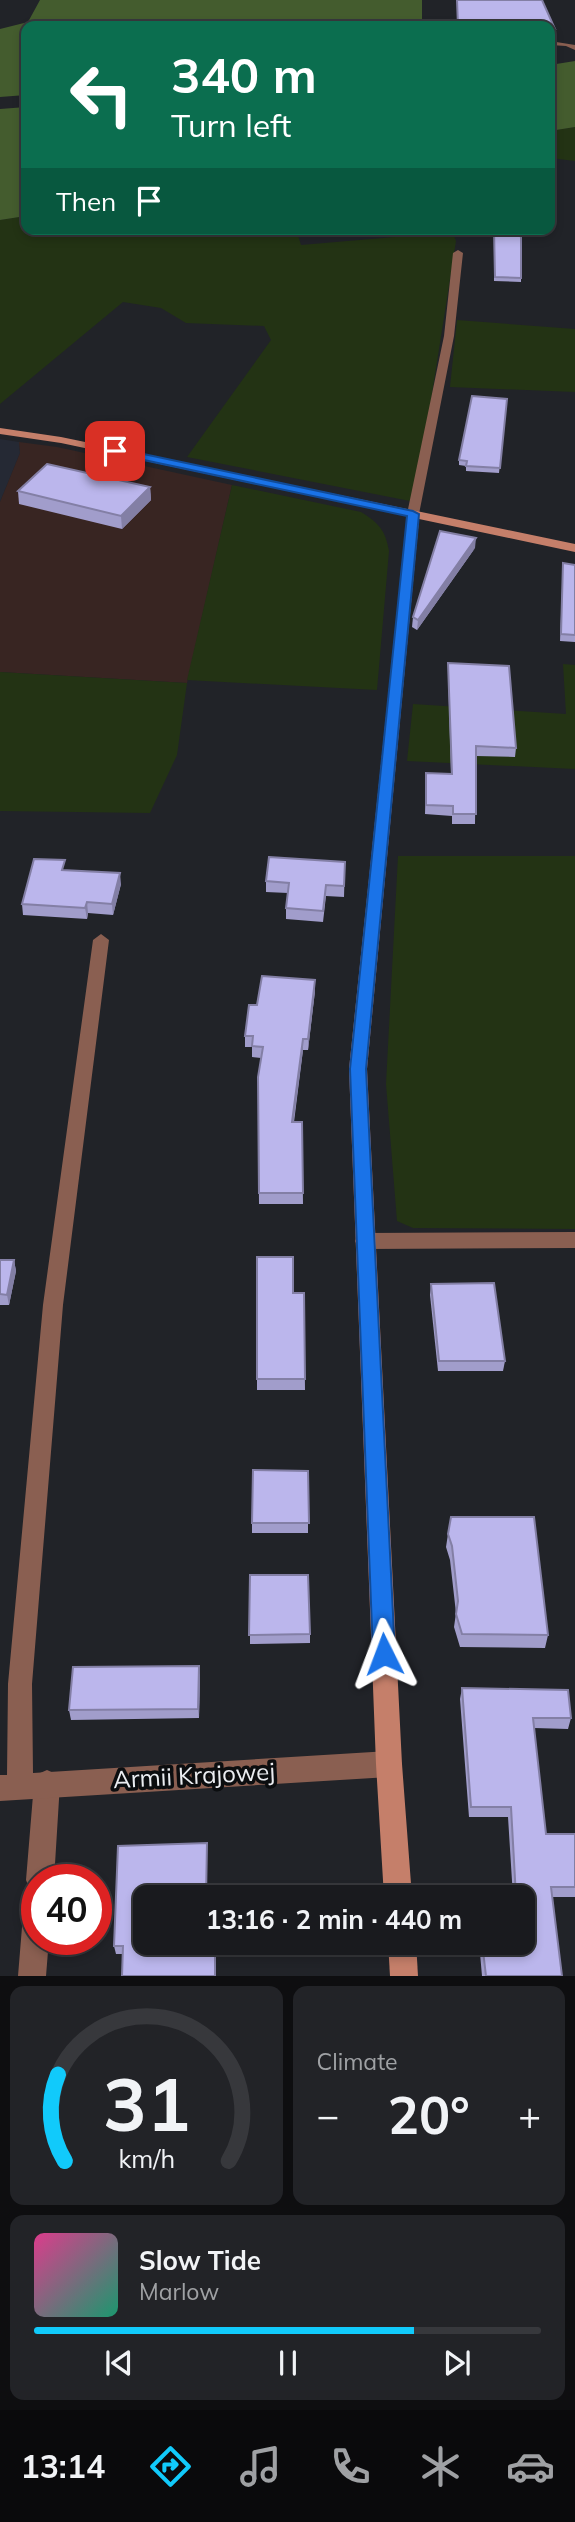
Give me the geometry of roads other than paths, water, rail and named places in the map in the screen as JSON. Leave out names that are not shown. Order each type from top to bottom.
[{"type":"street","points":[[555,43],[575,48]]},
{"type":"street","points":[[397,1885],[389,1764],[358,1069],[413,514],[449,336],[458,253]]},
{"type":"street","points":[[1,433],[61,440],[575,548]]},
{"type":"street","points":[[10,1787],[53,1306],[100,940]]},
{"type":"street","points":[[365,1241],[575,1240]]},
{"type":"street","name":"Armii Krajowej","points":[[10,1787],[389,1764]]},
{"type":"street","points":[[41,1864],[47,1783]]},
{"type":"street","points":[[32,1976],[34,1955]]},
{"type":"street","points":[[403,1955],[404,1976]]}]
